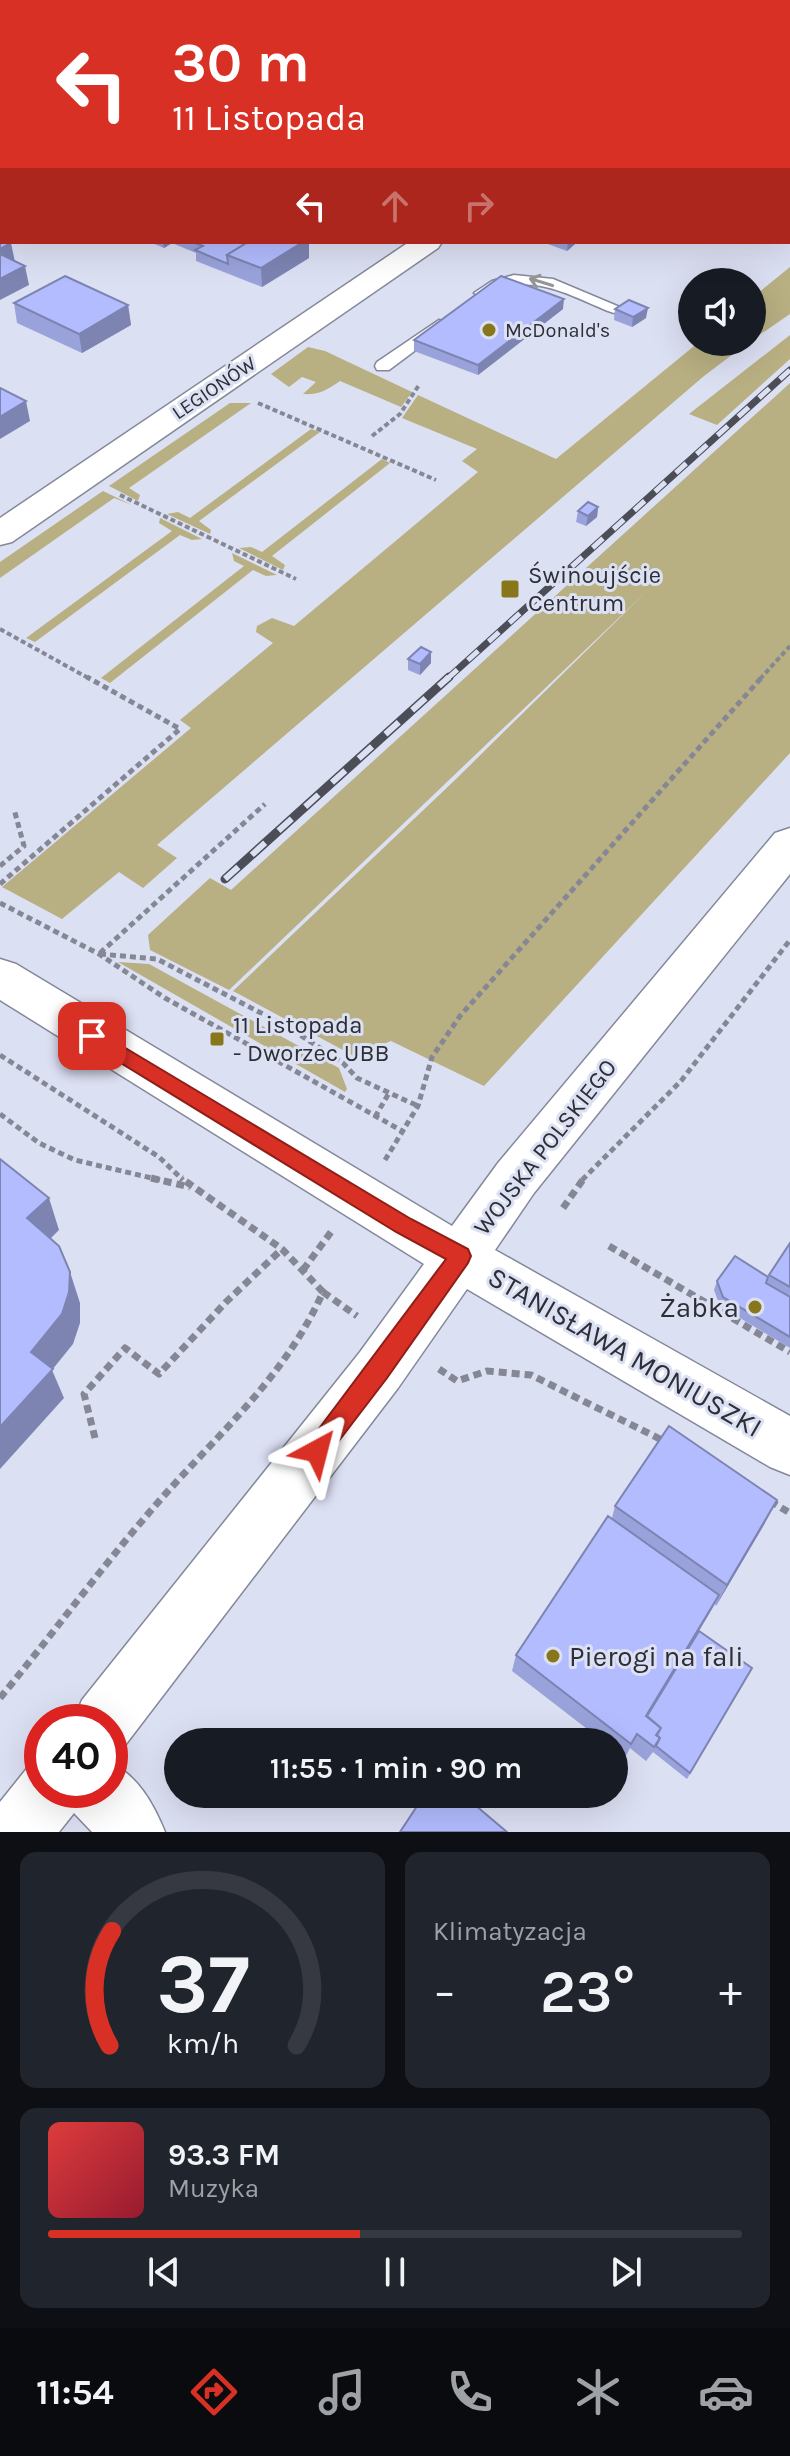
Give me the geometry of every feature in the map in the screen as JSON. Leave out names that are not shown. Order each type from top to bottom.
[{"type":"street","name":"LEGIONÓW","points":[[0,534],[425,244]]},
{"type":"street","name":"WOJSKA POLSKIEGO","points":[[118,1704],[372,1381],[516,1178],[790,844]]},
{"type":"street","name":"STANISŁAWA MONIUSZKI","points":[[0,977],[404,1225],[790,1447]]},
{"type":"street","points":[[18,1832],[37,1808]]},
{"type":"street","points":[[114,1808],[132,1832]]},
{"type":"lane","points":[[383,366],[494,284],[520,277],[614,308]]},
{"type":"path","points":[[372,436],[400,414],[419,385]]},
{"type":"path","points":[[254,402],[436,480]]},
{"type":"path","points":[[114,492],[296,579]]},
{"type":"path","points":[[0,629],[180,729],[0,884]]},
{"type":"path","points":[[386,1159],[418,1106],[432,1057],[460,1016],[790,646]]},
{"type":"path","points":[[99,954],[265,804]]},
{"type":"path","points":[[0,866],[24,846],[14,809]]},
{"type":"path","points":[[0,903],[99,954],[165,998],[404,1132]]},
{"type":"path","points":[[563,1208],[579,1183],[681,1081],[790,940]]},
{"type":"path","points":[[99,954],[157,959],[288,1027],[343,1063],[357,1078],[418,1106]]},
{"type":"path","points":[[0,1055],[159,1157],[191,1187],[282,1249],[323,1292],[349,1311]]},
{"type":"path","points":[[375,1117],[389,1093]]},
{"type":"path","points":[[0,1114],[39,1143],[75,1160],[191,1187]]},
{"type":"path","points":[[303,1270],[330,1233]]},
{"type":"path","points":[[609,1246],[790,1352]]},
{"type":"path","points":[[95,1438],[84,1394],[125,1348],[159,1374],[226,1302],[282,1249]]},
{"type":"path","points":[[0,1698],[155,1507],[289,1360],[311,1326],[323,1292]]},
{"type":"path","points":[[435,1366],[457,1381],[487,1371],[531,1375],[672,1445]]},
{"type":"path","points":[[764,1498],[790,1513]]},
{"type":"shaded area","points":[[790,267],[790,314],[766,330],[766,287]]},
{"type":"shaded area","points":[[790,335],[790,359],[717,425],[689,414],[766,356]]},
{"type":"shaded area","points":[[308,347],[325,351],[412,392],[401,407],[340,381],[323,391],[303,394],[316,382],[302,377],[289,387],[271,374]]},
{"type":"shaded area","points":[[682,356],[730,356],[157,845],[177,858],[143,888],[119,872],[62,919],[2,887],[191,728],[180,720],[273,643],[256,632],[257,626],[272,618],[294,626],[478,472],[462,461],[477,449],[402,418],[418,395],[556,459]]},
{"type":"shaded area","points":[[790,383],[790,753],[484,1086],[391,1041],[354,1056],[233,991],[455,780],[647,591],[229,990],[150,950],[148,935],[210,878],[231,890]]},
{"type":"shaded area","points":[[230,403],[251,403],[129,488],[140,495],[138,501],[109,486]]},
{"type":"shaded area","points":[[311,429],[320,432],[199,521],[211,530],[210,534],[167,514],[178,512],[190,518]]},
{"type":"shaded area","points":[[382,459],[390,463],[272,556],[285,565],[283,570],[239,548],[251,547],[262,552]]},
{"type":"shaded area","points":[[103,491],[132,505],[114,498],[0,578],[0,562]]},
{"type":"shaded area","points":[[160,518],[202,539],[192,540],[180,535],[35,642],[26,638],[172,531],[159,523]]},
{"type":"shaded area","points":[[232,553],[277,575],[266,576],[253,570],[110,683],[101,678],[244,566],[234,561]]},
{"type":"shaded area","points":[[118,962],[149,964],[339,1068],[347,1089],[345,1092]]},
{"type":"building","points":[[198,244],[245,244],[227,255],[228,264],[195,250],[203,246]]},
{"type":"building","points":[[245,244],[300,244],[261,268],[227,255]]},
{"type":"building","points":[[0,254],[25,266],[0,279]]},
{"type":"building","points":[[65,276],[128,305],[79,334],[14,303]]},
{"type":"building","name":"McDonald's","points":[[501,276],[564,299],[478,365],[414,340]]},
{"type":"building","points":[[629,300],[648,308],[633,317],[615,309]]},
{"type":"building","points":[[0,388],[26,401],[0,417]]},
{"type":"building","points":[[588,502],[598,507],[588,516],[578,511]]},
{"type":"building","points":[[421,647],[431,652],[420,664],[408,659]]},
{"type":"building","points":[[0,1159],[49,1198],[27,1218],[59,1246],[70,1272],[69,1292],[62,1314],[31,1352],[53,1369],[0,1427]]},
{"type":"building","points":[[790,1243],[790,1287],[769,1275]]},
{"type":"building","name":"Żabka","points":[[735,1256],[768,1277],[766,1283],[790,1297],[790,1337],[723,1297],[717,1281]]},
{"type":"building","points":[[669,1426],[777,1500],[727,1585],[615,1506]]},
{"type":"building","points":[[608,1516],[719,1595],[646,1716],[661,1728],[656,1735],[660,1738],[654,1747],[637,1734],[631,1744],[628,1742],[628,1728],[610,1728],[516,1655]]},
{"type":"building","points":[[699,1631],[752,1668],[690,1773],[656,1746],[661,1728],[647,1716]]},
{"type":"building","points":[[416,1808],[479,1808],[507,1832],[400,1832]]},
{"type":"railway","points":[[447,679],[790,370]]},
{"type":"railway","points":[[225,879],[449,677]]},
{"type":"place","name":"McDonald's","points":[[489,330]]},
{"type":"place","name":"Świnoujście Centrum","points":[[510,589]]},
{"type":"place","name":"11 Listopada - Dworzec UBB","points":[[217,1039]]},
{"type":"place","name":"Żabka","points":[[755,1307]]},
{"type":"place","name":"Pierogi na fali","points":[[553,1656]]},
{"type":"route","points":[[92,1036],[404,1225],[461,1256],[317,1451]]}]
